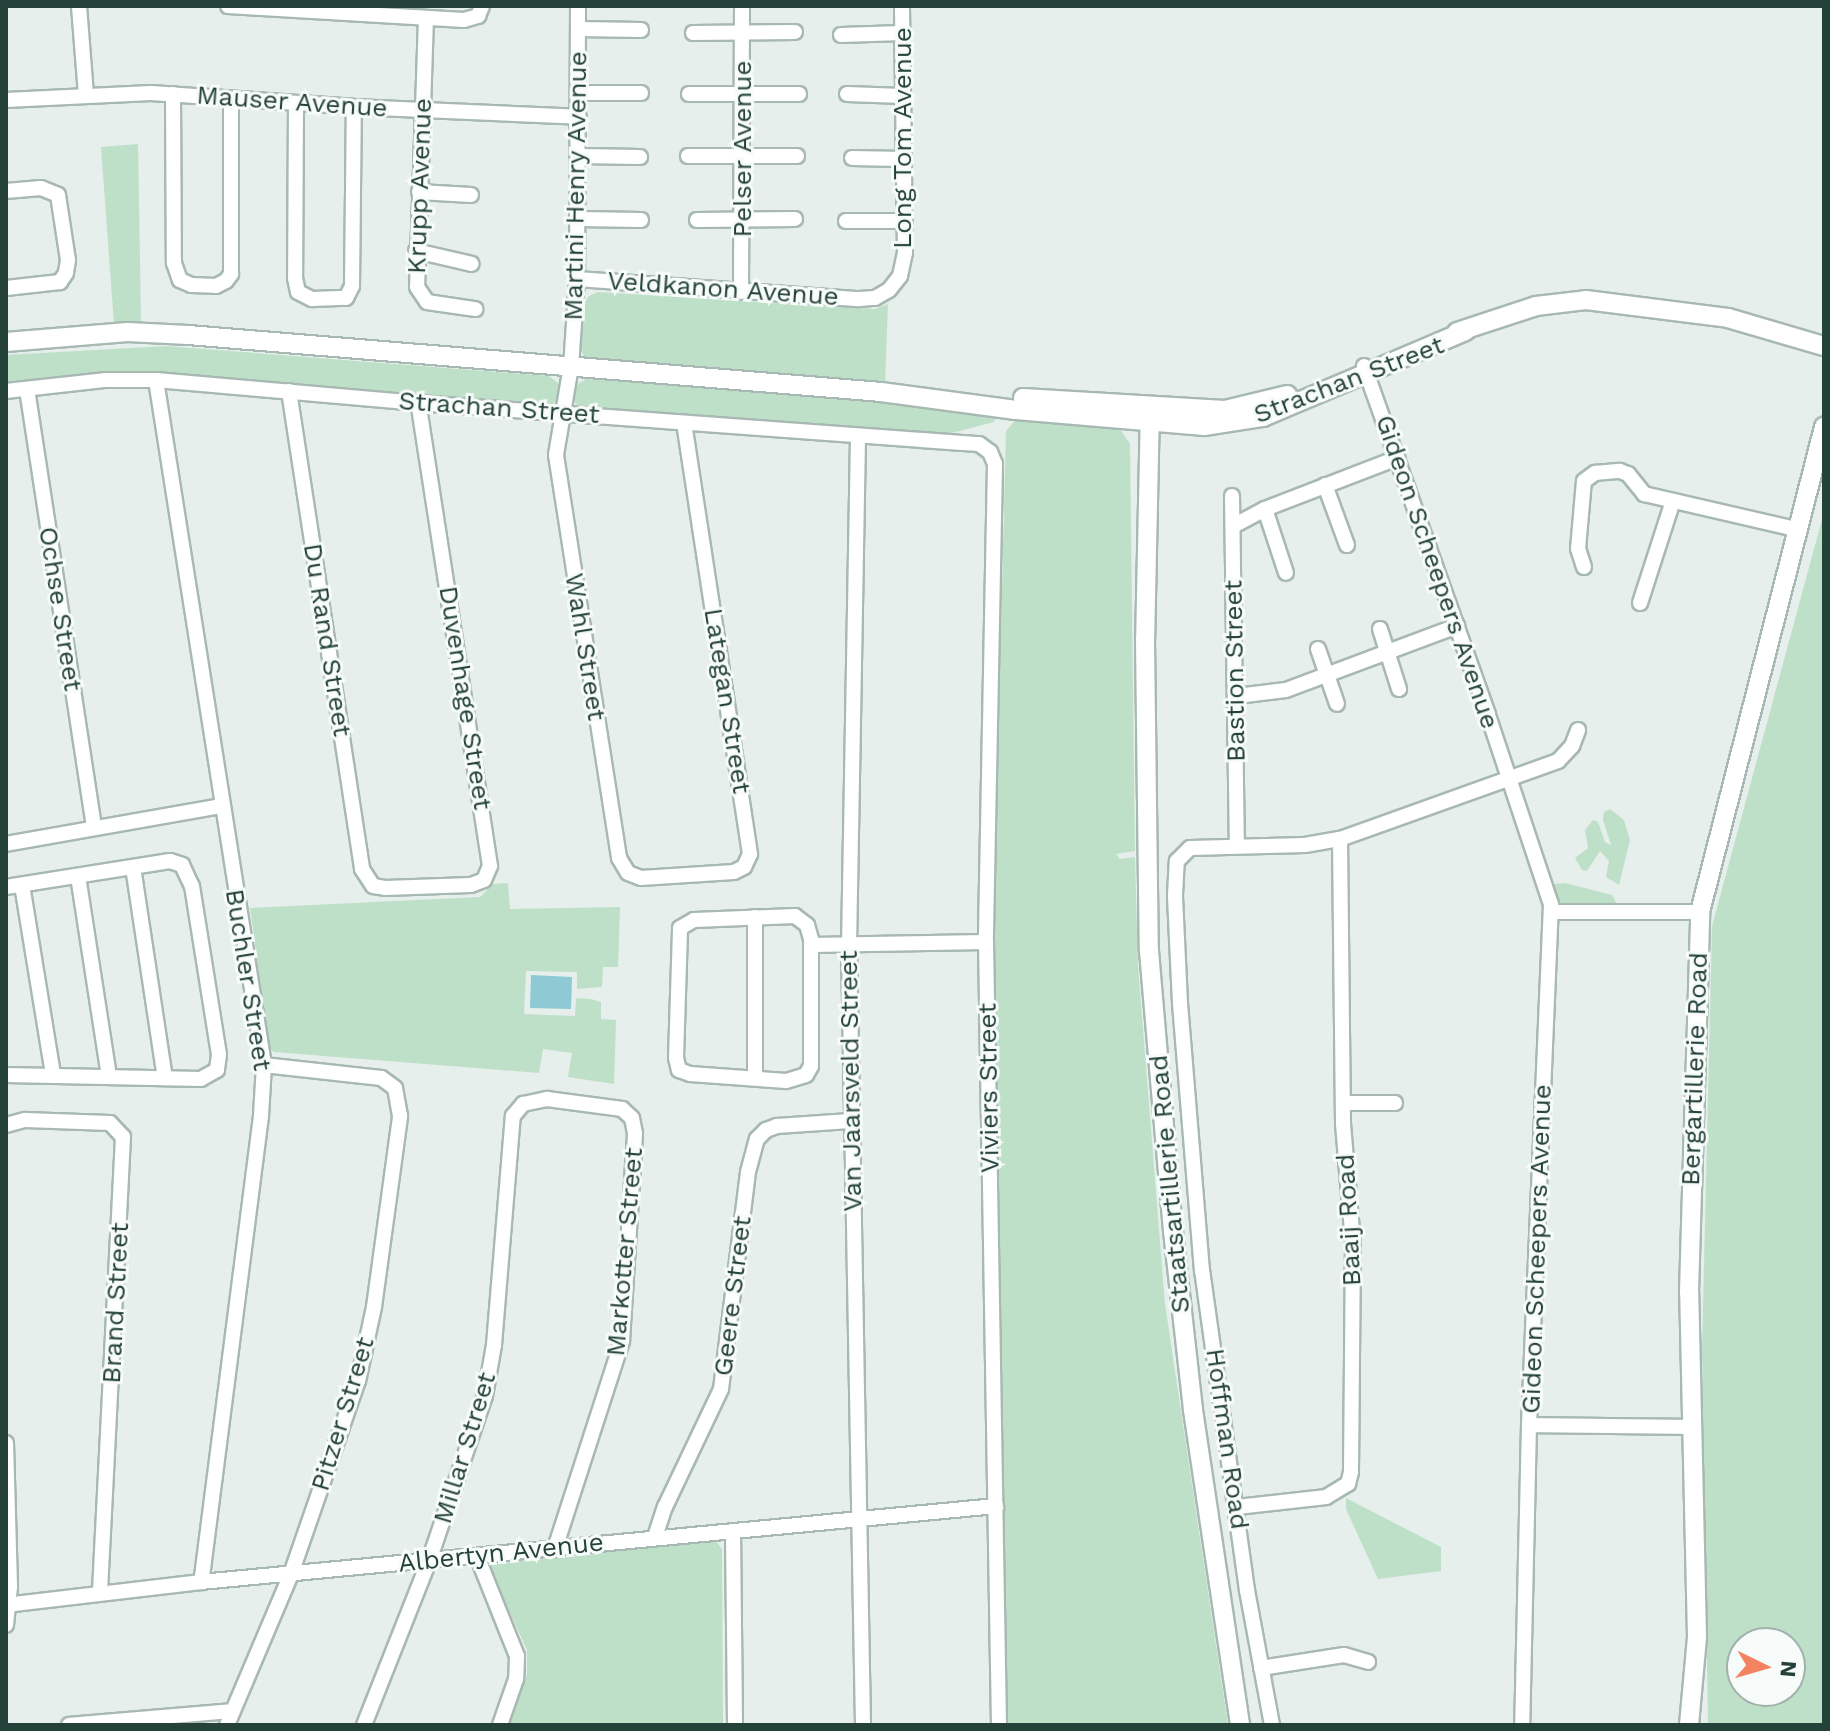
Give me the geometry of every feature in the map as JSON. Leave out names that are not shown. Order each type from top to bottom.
[{"type":"street","points":[[79,6],[86,94]]},
{"type":"street","points":[[228,6],[321,8],[464,20],[478,16],[482,6]]},
{"type":"street","name":"Martini Henry Avenue","points":[[563,411],[571,366],[577,279],[580,156],[578,6]]},
{"type":"street","name":"Pelser Avenue","points":[[741,292],[744,219],[742,6]]},
{"type":"street","name":"Long Tom Avenue","points":[[868,299],[883,295],[900,276],[905,253],[902,6]]},
{"type":"street","name":"Krupp Avenue","points":[[426,18],[417,287],[423,299],[442,306],[475,309]]},
{"type":"street","points":[[578,29],[641,30]]},
{"type":"street","points":[[693,33],[795,32]]},
{"type":"street","points":[[841,35],[902,33]]},
{"type":"street","points":[[579,93],[641,93]]},
{"type":"street","name":"Mauser Avenue","points":[[6,100],[86,94],[173,94],[423,111],[579,117]]},
{"type":"street","points":[[173,94],[174,263],[180,280],[191,285],[216,286],[231,274],[231,99]]},
{"type":"street","points":[[689,94],[799,94]]},
{"type":"street","points":[[847,94],[903,96]]},
{"type":"street","points":[[296,103],[295,278],[298,292],[312,299],[346,298],[352,286],[354,107]]},
{"type":"street","points":[[580,156],[640,157]]},
{"type":"street","points":[[688,156],[797,156]]},
{"type":"street","points":[[852,158],[902,159]]},
{"type":"street","points":[[6,191],[41,188],[58,195],[68,260],[66,273],[60,282],[6,288]]},
{"type":"street","points":[[419,192],[471,195]]},
{"type":"street","points":[[579,219],[641,220]]},
{"type":"street","points":[[697,220],[795,219]]},
{"type":"street","points":[[846,221],[904,221]]},
{"type":"street","points":[[416,251],[472,264]]},
{"type":"street","name":"Veldkanon Avenue","points":[[577,279],[868,299]]},
{"type":"street","name":"Strachan Street","points":[[6,342],[155,333],[896,394],[932,401],[1144,414],[1204,426],[1246,421],[1366,370],[1536,306],[1586,300],[1728,318],[1824,346]]},
{"type":"street","name":"Gideon Scheepers Avenue","points":[[1366,370],[1545,882],[1551,912],[1529,1425],[1522,1725]]},
{"type":"street","name":"Strachan Street","points":[[6,391],[106,380],[156,380],[418,403],[563,411],[858,437],[979,444],[990,452]]},
{"type":"street","name":"Buchler Street","points":[[156,380],[264,1065],[261,1116],[201,1582]]},
{"type":"street","name":"Ochse Street","points":[[27,389],[94,828]]},
{"type":"street","name":"Du Rand Street","points":[[289,391],[362,869],[373,886]]},
{"type":"street","name":"Duvenhage Street","points":[[373,886],[471,885],[484,880],[490,866],[418,403]]},
{"type":"street","name":"Wahl Street","points":[[563,411],[557,440],[557,475],[619,858],[622,867],[634,876]]},
{"type":"street","name":"Staatsartillerie Road","points":[[1144,414],[1149,951],[1160,1093],[1193,1410],[1240,1725]]},
{"type":"street","name":"Lategan Street","points":[[634,876],[650,879],[734,872],[744,867],[750,854],[684,423]]},
{"type":"street","name":"Bergartillerie Road","points":[[1689,1725],[1697,1637],[1689,1278],[1700,912],[1824,427]]},
{"type":"street","name":"Van Jaarsveld Street","points":[[858,437],[849,946],[850,1121],[862,1518],[863,1725]]},
{"type":"street","name":"Viviers Street","points":[[990,452],[995,473],[986,942],[999,1725]]},
{"type":"street","points":[[1235,525],[1265,509],[1397,458]]},
{"type":"street","points":[[1584,567],[1578,549],[1584,481],[1588,475],[1620,471],[1628,474],[1644,494],[1796,529]]},
{"type":"street","points":[[1325,485],[1347,545]]},
{"type":"street","name":"Bastion Street","points":[[1232,496],[1235,525],[1237,846]]},
{"type":"street","points":[[1640,603],[1673,501]]},
{"type":"street","points":[[1265,509],[1286,573]]},
{"type":"street","points":[[1237,696],[1271,694],[1457,626]]},
{"type":"street","points":[[1380,629],[1399,689]]},
{"type":"street","points":[[1318,649],[1337,704]]},
{"type":"street","points":[[1237,846],[1305,845],[1340,839],[1562,759],[1572,746],[1578,730]]},
{"type":"street","points":[[6,844],[221,806]]},
{"type":"street","name":"Baaij Road","points":[[1237,1507],[1326,1497],[1348,1484],[1351,1472],[1353,1243],[1343,1103],[1340,839]]},
{"type":"street","name":"Hoffman Road","points":[[1237,846],[1190,848],[1178,858],[1180,1003],[1202,1271],[1249,1604],[1272,1725]]},
{"type":"street","points":[[6,887],[170,861],[182,865],[188,873],[219,1055],[217,1070],[207,1077],[6,1075]]},
{"type":"street","points":[[133,867],[165,1078]]},
{"type":"street","points":[[78,876],[109,1076]]},
{"type":"street","points":[[22,885],[53,1075]]},
{"type":"street","points":[[1551,912],[1700,912]]},
{"type":"street","points":[[755,917],[755,1078]]},
{"type":"street","points":[[755,917],[801,918],[810,933],[809,1070],[798,1080],[683,1072],[676,1058],[680,928],[694,920],[755,917]]},
{"type":"street","points":[[812,945],[986,942]]},
{"type":"street","name":"Pitzer Street","points":[[230,1718],[291,1574],[358,1381],[366,1348],[400,1116],[395,1088],[372,1074],[264,1065]]},
{"type":"street","name":"Markotter Street","points":[[516,1110],[538,1100],[614,1107],[628,1112],[634,1125],[622,1341],[555,1549]]},
{"type":"street","points":[[1343,1103],[1395,1103]]},
{"type":"street","name":"Millar Street","points":[[364,1725],[429,1561],[491,1371],[516,1110]]},
{"type":"street","name":"Brand Street","points":[[6,1125],[25,1120],[110,1123],[123,1137],[100,1593]]},
{"type":"street","name":"Geere Street","points":[[655,1537],[665,1507],[721,1389],[754,1146],[771,1128],[850,1121]]},
{"type":"street","points":[[1529,1425],[1690,1427]]},
{"type":"street","points":[[6,1443],[6,1625]]},
{"type":"street","name":"Albertyn Avenue","points":[[8,1605],[201,1582],[996,1506]]},
{"type":"street","points":[[733,1531],[735,1725]]},
{"type":"street","points":[[477,1556],[517,1656],[516,1679],[500,1725]]},
{"type":"street","points":[[1261,1668],[1344,1655],[1368,1662]]},
{"type":"street","points":[[69,1725],[230,1718]]},
{"type":"green space","points":[[138,144],[141,321],[114,324],[101,147]]},
{"type":"green space","points":[[598,292],[875,309],[888,304],[885,384],[586,360],[581,351],[583,305],[589,296]]},
{"type":"green space","points":[[166,346],[549,376],[559,384],[558,399],[550,407],[222,380],[6,385],[6,355]]},
{"type":"green space","points":[[586,379],[794,394],[993,412],[996,416],[994,422],[940,436],[584,410],[575,403],[573,393],[578,384]]},
{"type":"green space","points":[[1018,417],[1118,426],[1130,444],[1135,851],[1116,854],[1120,859],[1135,857],[1138,966],[1165,1304],[1228,1725],[1003,1725],[994,890],[1006,431]]},
{"type":"green space","points":[[1824,512],[1824,1725],[1708,1725],[1702,1350],[1712,926]]},
{"type":"green space","points":[[1610,809],[1624,820],[1630,840],[1619,885],[1606,877],[1609,861],[1600,851],[1587,871],[1582,870],[1575,858],[1588,848],[1585,830],[1593,820],[1598,822],[1605,842],[1611,845],[1603,820],[1604,812]]},
{"type":"green space","points":[[508,883],[510,909],[620,907],[618,967],[603,967],[602,987],[577,989],[577,972],[526,971],[524,1014],[575,1016],[576,998],[601,1002],[601,1019],[616,1020],[614,1084],[568,1077],[572,1053],[543,1049],[539,1073],[274,1052],[269,1048],[250,908],[480,897],[493,884]]},
{"type":"green space","points":[[1565,883],[1612,895],[1616,907],[1560,905],[1552,889],[1554,884]]},
{"type":"green space","points":[[1346,1498],[1441,1547],[1441,1571],[1378,1579],[1346,1509]]},
{"type":"green space","points":[[714,1539],[722,1549],[723,1725],[508,1725],[527,1674],[527,1650],[487,1562]]},
{"type":"water","points":[[531,975],[572,977],[571,1009],[530,1008]]}]
